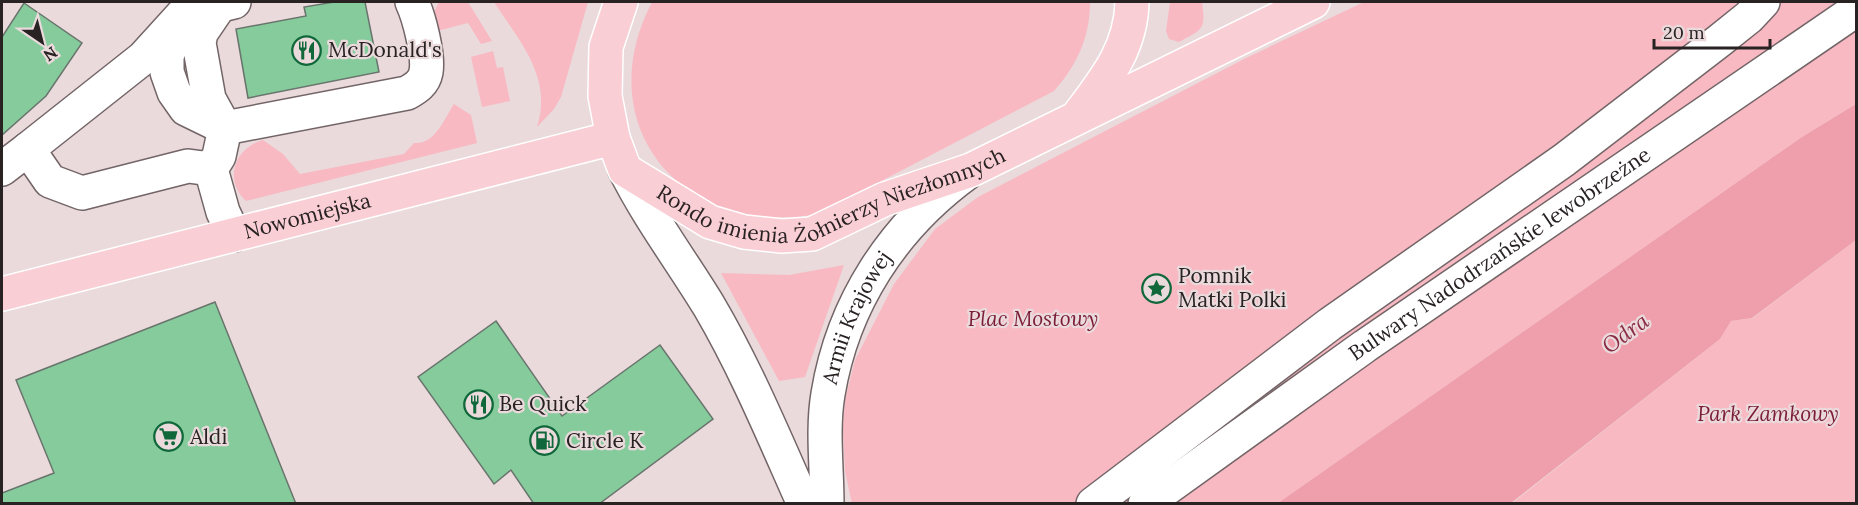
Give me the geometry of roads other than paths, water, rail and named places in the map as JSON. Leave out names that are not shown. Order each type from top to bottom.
[{"type":"main road","name":"Rondo imienia Żołnierzy Niezłomnych","points":[[621,2],[609,35],[604,96],[613,138],[625,170],[711,222],[744,232],[782,236],[812,234],[885,199],[971,170],[1076,119],[1115,67],[1125,46],[1132,2]]},
{"type":"main road","points":[[1076,119],[1313,2]]},
{"type":"main road","name":"Nowomiejska","points":[[2,294],[613,138]]},
{"type":"street","points":[[183,14],[167,56],[167,72],[174,92],[186,109],[225,128],[407,93],[416,88],[426,72],[418,15],[412,2]]},
{"type":"street","name":"Bulwary Nadodrzańskie lewobrzeżne","points":[[1093,504],[1330,324],[1564,160],[1719,41],[1749,17],[1763,2]]},
{"type":"street","points":[[227,3],[201,33],[199,43],[209,99],[225,128],[219,156],[211,169],[223,212],[234,235]]},
{"type":"street","points":[[2,169],[143,58],[183,14],[227,3]]},
{"type":"street","name":"Bulwary Nadodrzańskie lewobrzeżne","points":[[1145,504],[1365,346],[1857,10]]},
{"type":"street","points":[[28,149],[50,181],[82,193],[188,166],[211,169]]},
{"type":"street","points":[[625,170],[642,201],[709,306],[739,362],[804,504]]},
{"type":"street","name":"Armii Krajowej","points":[[827,504],[827,396],[848,323],[871,274],[897,235],[926,206],[971,170]]},
{"type":"water","name":"Odra","points":[[1856,104],[1856,240],[1752,318],[1731,321],[1720,339],[1511,503],[1278,503],[1802,137]]},
{"type":"place","name":"McDonald's","points":[[307,50]]},
{"type":"place","name":"Pomnik Matki Polki","points":[[1157,288]]},
{"type":"place","name":"Be Quick","points":[[478,404]]},
{"type":"place","name":"Aldi","points":[[169,437]]},
{"type":"place","name":"Circle K","points":[[545,441]]},
{"type":"park label","name":"Plac Mostowy","points":[[1033,319]]},
{"type":"park label","name":"Park Zamkowy","points":[[1768,414]]}]
